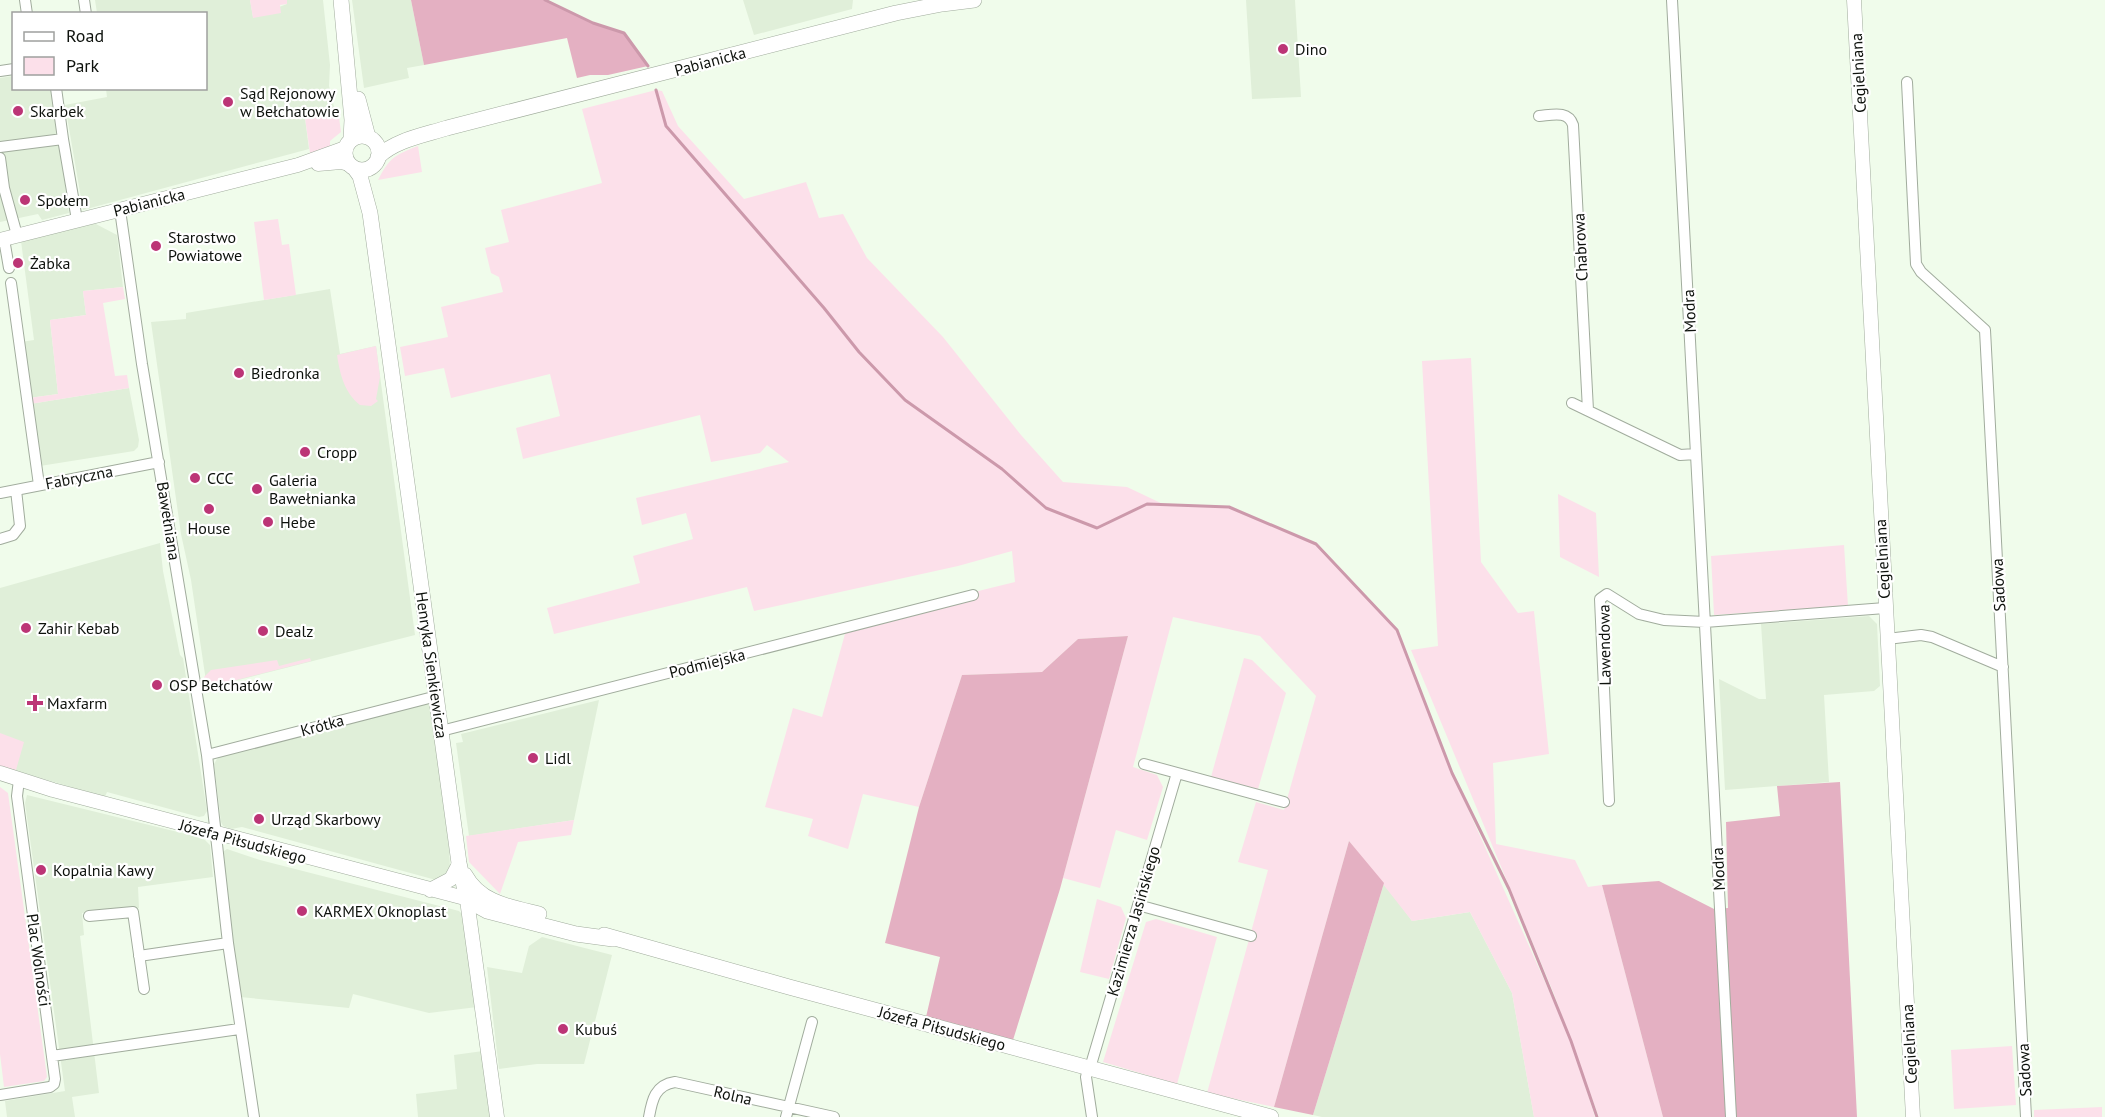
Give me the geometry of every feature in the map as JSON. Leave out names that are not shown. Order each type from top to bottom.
[{"type":"main road","points":[[341,0],[349,33],[358,99],[371,139],[377,146],[375,162],[362,170],[352,166],[345,158],[352,120],[341,0]]},
{"type":"main road","name":"Pabianicka","points":[[375,162],[384,151],[447,128],[896,13],[974,0]]},
{"type":"main road","name":"Pabianicka","points":[[371,139],[447,128]]},
{"type":"main road","points":[[348,144],[362,136],[371,139]]},
{"type":"main road","name":"Henryka Sienkiewicza","points":[[370,213],[375,162]]},
{"type":"main road","name":"Henryka Sienkiewicza","points":[[352,166],[360,176],[370,213],[459,864],[467,900]]},
{"type":"main road","points":[[459,864],[475,890],[493,907]]},
{"type":"main road","name":"Józefa Piłsudskiego","points":[[467,900],[580,925],[613,939],[1271,1117]]},
{"type":"street","name":"Modra","points":[[1672,0],[1731,1117]]},
{"type":"street","name":"Cegielniana","points":[[1854,0],[1913,1117]]},
{"type":"street","name":"Sadowa","points":[[1907,82],[1916,264],[1921,272],[1985,330],[2026,1117]]},
{"type":"street","points":[[60,90],[63,139],[77,220]]},
{"type":"street","name":"Chabrowa","points":[[1539,116],[1567,115],[1571,118],[1573,125],[1588,410]]},
{"type":"street","points":[[0,147],[63,139]]},
{"type":"street","name":"Pabianicka","points":[[7,238],[298,165],[348,144]]},
{"type":"street","points":[[0,158],[9,268]]},
{"type":"street","name":"Pabianicka","points":[[298,165],[333,162],[352,166]]},
{"type":"street","name":"Bawełniana","points":[[120,210],[140,352],[207,755],[214,833],[239,1029],[254,1117]]},
{"type":"street","points":[[11,283],[39,485]]},
{"type":"street","points":[[1572,403],[1680,455],[1696,454]]},
{"type":"street","name":"Fabryczna","points":[[0,493],[159,462]]},
{"type":"street","points":[[0,539],[13,535],[20,526],[16,490]]},
{"type":"street","name":"Lawendowa","points":[[1609,801],[1600,599],[1607,594],[1639,614],[1664,620],[1705,622]]},
{"type":"street","name":"Podmiejska","points":[[441,731],[972,595]]},
{"type":"street","points":[[1705,622],[1885,608]]},
{"type":"street","points":[[1887,639],[1921,635],[1932,637],[2003,666]]},
{"type":"street","name":"Krótka","points":[[207,755],[437,696]]},
{"type":"street","points":[[1144,764],[1284,802]]},
{"type":"street","name":"Józefa Piłsudskiego","points":[[0,773],[467,900]]},
{"type":"street","name":"Kazimierza Jasińskiego","points":[[1092,1117],[1086,1077],[1177,773]]},
{"type":"street","name":"Józefa Piłsudskiego","points":[[0,778],[19,780]]},
{"type":"street","name":"Plac Wolności","points":[[0,1095],[50,1088],[55,1079],[17,796],[19,780]]},
{"type":"street","points":[[430,890],[451,879],[459,864]]},
{"type":"street","name":"Henryka Sienkiewicza","points":[[467,900],[497,1117]]},
{"type":"street","points":[[1138,905],[1251,936]]},
{"type":"street","points":[[470,925],[481,914],[493,907]]},
{"type":"street","points":[[89,916],[133,912],[144,989]]},
{"type":"street","points":[[139,956],[228,942]]},
{"type":"street","points":[[787,1112],[812,1022]]},
{"type":"street","points":[[52,1056],[239,1029]]},
{"type":"street","name":"Rolna","points":[[649,1117],[653,1098],[658,1089],[675,1082],[787,1112],[834,1117]]},
{"type":"shaded area","points":[[95,0],[250,0],[253,17],[287,4],[287,0],[323,0],[330,65],[329,86],[334,107],[305,118],[309,149],[83,210],[65,105],[107,97],[106,90],[207,90],[207,12],[97,12]]},
{"type":"shaded area","points":[[352,0],[411,0],[424,65],[407,68],[409,78],[364,88]]},
{"type":"shaded area","points":[[411,0],[545,0],[593,23],[624,33],[648,66],[608,75],[577,78],[567,38],[424,65]]},
{"type":"shaded area","points":[[743,0],[853,0],[852,9],[754,35]]},
{"type":"shaded area","points":[[1246,0],[1295,0],[1301,97],[1252,99]]},
{"type":"shaded area","points":[[12,76],[12,90],[52,90],[69,213],[42,220],[38,214],[0,222],[0,78]]},
{"type":"shaded area","points":[[94,223],[117,235],[123,287],[83,291],[86,315],[50,320],[58,394],[29,398],[21,342],[34,340],[21,241]]},
{"type":"shaded area","name":"Galeria Bawełnianka","points":[[330,289],[340,354],[376,346],[415,635],[207,688],[191,580],[181,534],[151,322],[186,319],[186,313]]},
{"type":"shaded area","points":[[129,388],[139,440],[138,447],[134,451],[40,466],[30,404]]},
{"type":"shaded area","points":[[160,543],[163,571],[180,655],[183,658],[207,811],[204,816],[199,817],[107,792],[105,797],[0,766],[0,588]]},
{"type":"shaded area","points":[[1869,616],[1877,624],[1880,686],[1874,691],[1824,695],[1829,782],[1725,790],[1719,679],[1759,699],[1766,699],[1761,624]]},
{"type":"shaded area","points":[[1128,636],[1060,889],[1013,1040],[926,1017],[940,957],[885,943],[919,807],[962,675],[1042,672],[1078,639]]},
{"type":"shaded area","points":[[599,700],[574,820],[469,836],[456,743],[463,742],[461,734]]},
{"type":"shaded area","points":[[430,705],[432,714],[449,848],[450,867],[444,878],[436,880],[242,827],[231,829],[223,826],[214,764],[222,756]]},
{"type":"shaded area","points":[[1840,782],[1857,1117],[1663,1117],[1602,885],[1659,881],[1714,909],[1728,908],[1726,822],[1780,816],[1777,786]]},
{"type":"shaded area","points":[[27,795],[190,835],[205,840],[210,845],[213,877],[138,887],[139,908],[82,913],[84,935],[80,936],[99,1093],[72,1097],[75,1117],[7,1117],[5,1101],[65,1091],[25,803]]},
{"type":"shaded area","points":[[1349,841],[1384,883],[1313,1115],[1274,1107]]},
{"type":"shaded area","points":[[227,849],[260,860],[459,911],[463,915],[477,1007],[429,1013],[353,994],[349,1008],[240,997],[221,853]]},
{"type":"shaded area","points":[[1384,883],[1412,921],[1470,912],[1512,993],[1534,1117],[1322,1117],[1313,1115]]},
{"type":"shaded area","points":[[542,937],[612,955],[584,1064],[537,1064],[499,1069],[487,967],[522,973],[529,946]]},
{"type":"shaded area","points":[[483,1051],[491,1117],[418,1117],[416,1094],[457,1089],[454,1055]]},
{"type":"green space","points":[[250,0],[287,0],[287,4],[280,5],[281,13],[253,18]]},
{"type":"green space","points":[[656,90],[662,91],[678,126],[744,199],[806,182],[819,218],[843,214],[867,258],[943,337],[1021,435],[1063,482],[1127,487],[1165,505],[1229,507],[1316,544],[1397,630],[1452,773],[1570,1038],[1554,994],[1411,650],[1438,646],[1422,361],[1471,358],[1481,562],[1518,613],[1534,611],[1549,754],[1493,763],[1496,844],[1575,860],[1588,887],[1602,885],[1663,1117],[1599,1117],[1573,1047],[1595,1117],[1534,1117],[1512,993],[1470,912],[1412,921],[1349,841],[1274,1107],[1207,1093],[1268,870],[1238,862],[1256,802],[1284,810],[1316,696],[1260,636],[1173,617],[1133,767],[1157,775],[1163,787],[1147,840],[1116,830],[1100,888],[1063,878],[1128,636],[1078,639],[1042,672],[962,675],[919,807],[863,794],[848,849],[808,836],[813,819],[765,807],[793,708],[822,717],[848,623],[1015,582],[1012,551],[958,566],[754,611],[747,587],[554,634],[547,608],[640,583],[633,556],[693,539],[686,513],[642,525],[636,498],[789,462],[767,445],[760,453],[711,462],[700,415],[523,459],[516,428],[560,416],[550,374],[451,398],[444,368],[405,376],[400,347],[448,337],[441,307],[503,292],[499,277],[491,273],[485,248],[509,242],[501,210],[602,183],[582,109]]},
{"type":"green space","points":[[334,107],[338,110],[341,132],[330,141],[330,148],[310,153],[305,118]]},
{"type":"green space","points":[[418,146],[422,172],[378,180],[394,158]]},
{"type":"green space","points":[[278,219],[282,245],[289,244],[296,295],[264,300],[254,222]]},
{"type":"green space","points":[[123,287],[125,299],[103,303],[115,376],[127,375],[129,388],[30,404],[29,398],[58,394],[50,320],[86,315],[83,291]]},
{"type":"green space","points":[[376,346],[380,377],[376,399],[378,401],[371,406],[360,405],[346,388],[337,355]]},
{"type":"green space","points":[[1558,494],[1596,513],[1599,577],[1560,557]]},
{"type":"green space","points":[[1844,545],[1848,606],[1714,615],[1711,556]]},
{"type":"green space","points":[[310,658],[311,661],[205,688],[204,677],[211,670],[277,660],[279,666]]},
{"type":"green space","points":[[1244,658],[1252,660],[1286,693],[1258,789],[1211,777]]},
{"type":"green space","points":[[0,733],[24,742],[16,770],[0,766]]},
{"type":"green space","points":[[0,787],[8,793],[47,1077],[44,1081],[4,1087],[0,1054]]},
{"type":"green space","points":[[574,820],[571,835],[518,842],[500,894],[469,862],[466,836]]},
{"type":"green space","points":[[1097,899],[1121,907],[1126,918],[1109,979],[1080,972]]},
{"type":"green space","points":[[1156,919],[1217,937],[1177,1084],[1103,1062],[1146,922]]},
{"type":"green space","points":[[2012,1046],[2016,1105],[1954,1109],[1951,1050]]},
{"type":"green space","points":[[2102,1107],[2102,1117],[2034,1117],[2034,1110]]},
{"type":"waterway","points":[[545,0],[593,23],[624,33],[648,66]]},
{"type":"waterway","points":[[656,90],[666,126],[824,308],[859,352],[905,400],[1002,469],[1046,508],[1097,528],[1147,504],[1229,507],[1316,544],[1397,630],[1452,773],[1509,889],[1571,1041],[1597,1117]]},
{"type":"place","name":"Dino","points":[[1283,49]]},
{"type":"place","name":"Sąd Rejonowy w Bełchatowie","points":[[228,102]]},
{"type":"place","name":"Skarbek","points":[[18,111]]},
{"type":"place","name":"Społem","points":[[25,200]]},
{"type":"place","name":"Starostwo Powiatowe","points":[[156,246]]},
{"type":"place","name":"Żabka","points":[[18,263]]},
{"type":"place","name":"Biedronka","points":[[239,373]]},
{"type":"place","name":"Cropp","points":[[305,452]]},
{"type":"place","name":"CCC","points":[[195,478]]},
{"type":"place","name":"Galeria Bawełnianka","points":[[257,489]]},
{"type":"place","name":"House","points":[[209,509]]},
{"type":"place","name":"Hebe","points":[[268,522]]},
{"type":"place","name":"Zahir Kebab","points":[[26,628]]},
{"type":"place","name":"Dealz","points":[[263,631]]},
{"type":"place","name":"OSP Bełchatów","points":[[157,685]]},
{"type":"place","name":"Maxfarm","points":[[35,703]]},
{"type":"place","name":"Lidl","points":[[533,758]]},
{"type":"place","name":"Urząd Skarbowy","points":[[259,819]]},
{"type":"place","name":"Kopalnia Kawy","points":[[41,870]]},
{"type":"place","name":"KARMEX Oknoplast","points":[[302,911]]},
{"type":"place","name":"Kubuś","points":[[563,1029]]}]
